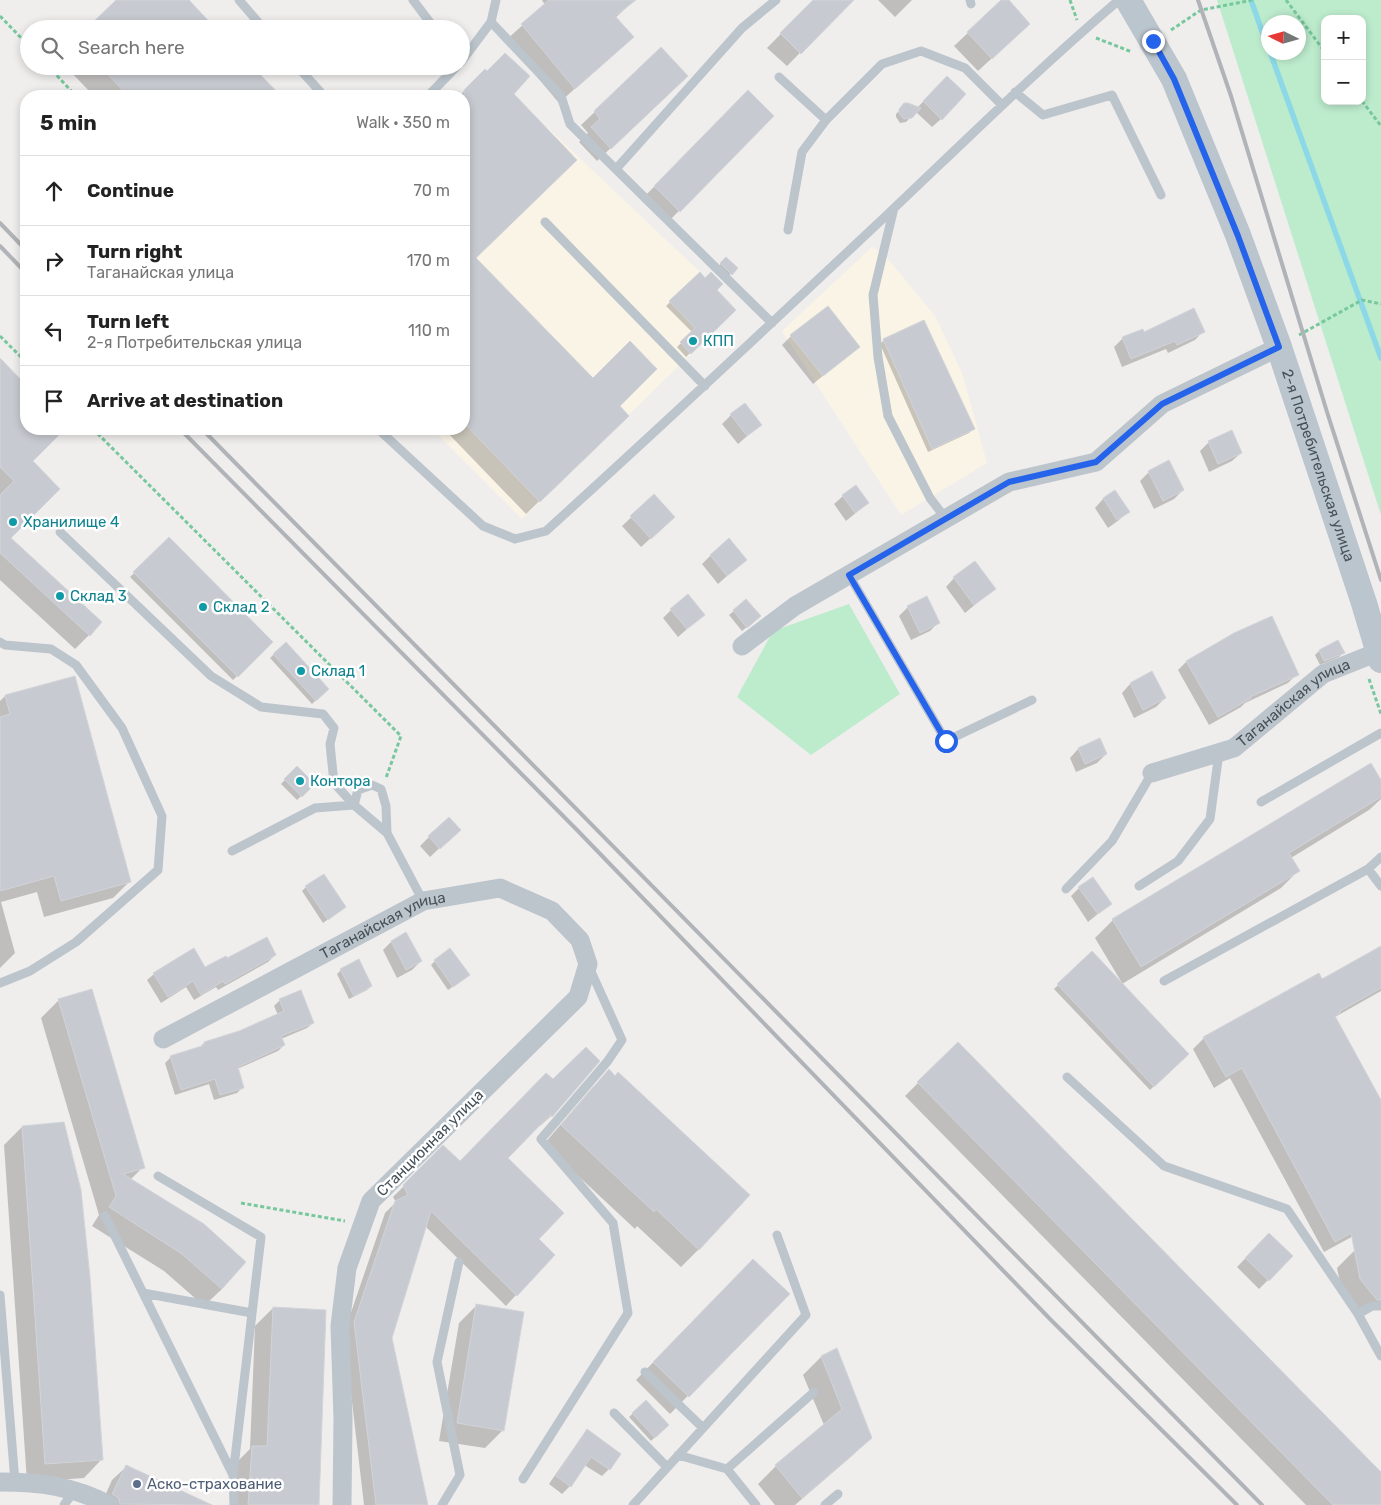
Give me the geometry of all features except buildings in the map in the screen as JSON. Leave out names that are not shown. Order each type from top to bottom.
[{"type":"street","name":"2-я Потребительская улица","points":[[1128,0],[1174,79],[1238,236],[1279,347],[1380,656]]},
{"type":"street","points":[[742,646],[795,606],[1009,482],[1096,462],[1162,404],[1279,347]]},
{"type":"street","name":"Таганайская улица","points":[[1152,774],[1234,748],[1322,674],[1380,656]]},
{"type":"street","name":"Таганайская улица","points":[[163,1039],[423,901],[500,888],[552,911],[580,940],[588,964]]},
{"type":"street","name":"Станционная улица","points":[[342,1505],[343,1419],[340,1326],[347,1268],[371,1201],[578,997],[588,964]]},
{"type":"street","points":[[7,1482],[46,1484],[69,1498],[84,1493],[109,1505]]},
{"type":"lane","points":[[239,0],[256,20]]},
{"type":"lane","points":[[413,0],[428,20]]},
{"type":"lane","points":[[470,50],[491,22],[496,0]]},
{"type":"lane","points":[[616,169],[742,28],[776,0]]},
{"type":"lane","points":[[384,435],[483,526],[515,539],[546,531],[705,386],[1016,92],[1119,0]]},
{"type":"lane","points":[[491,22],[561,96],[570,124],[772,323]]},
{"type":"lane","points":[[788,230],[802,152],[826,120],[882,64],[921,50],[965,68],[1002,105]]},
{"type":"lane","points":[[305,75],[319,90]]},
{"type":"lane","points":[[434,90],[448,75]]},
{"type":"lane","points":[[779,77],[826,120]]},
{"type":"lane","points":[[1016,92],[1043,115],[1112,95],[1160,195]]},
{"type":"lane","points":[[894,208],[873,295],[878,357],[888,416],[930,498],[946,519]]},
{"type":"lane","points":[[545,222],[705,386]]},
{"type":"lane","points":[[60,532],[211,676],[261,708],[323,714],[334,728],[330,744],[334,782],[354,805],[387,833],[423,901]]},
{"type":"lane","points":[[849,575],[946,741],[1032,700]]},
{"type":"lane","points":[[0,642],[5,645],[51,649],[76,665],[122,728],[162,816],[158,870],[76,942],[30,971],[0,983]]},
{"type":"lane","points":[[1261,802],[1381,733]]},
{"type":"lane","points":[[1139,886],[1178,861],[1210,820],[1219,753]]},
{"type":"lane","points":[[1066,889],[1112,841],[1152,774]]},
{"type":"lane","points":[[354,805],[358,790],[372,785],[382,789],[386,806],[387,833]]},
{"type":"lane","points":[[232,851],[315,808],[354,805]]},
{"type":"lane","points":[[1164,981],[1368,869],[1381,857]]},
{"type":"lane","points":[[1368,869],[1381,886]]},
{"type":"lane","points":[[523,1480],[628,1314],[613,1223],[541,1139],[607,1062],[622,1040],[588,964]]},
{"type":"lane","points":[[1067,1077],[1164,1166],[1288,1209],[1358,1314],[1381,1356]]},
{"type":"lane","points":[[158,1176],[261,1236],[233,1475],[234,1505]]},
{"type":"lane","points":[[104,1216],[233,1475]]},
{"type":"lane","points":[[633,1505],[806,1315],[777,1235]]},
{"type":"lane","points":[[442,1505],[460,1476],[437,1362],[459,1262]]},
{"type":"lane","points":[[142,1293],[252,1313]]},
{"type":"lane","points":[[0,1295],[7,1482]]},
{"type":"lane","points":[[1358,1314],[1372,1306],[1381,1306]]},
{"type":"lane","points":[[645,1372],[703,1428]]},
{"type":"lane","points":[[727,1469],[814,1392]]},
{"type":"lane","points":[[614,1413],[667,1467]]},
{"type":"lane","points":[[678,1455],[727,1469],[756,1505]]},
{"type":"lane","points":[[825,1505],[838,1494]]},
{"type":"path","points":[[1153,41],[1201,10],[1253,0]]},
{"type":"path","points":[[1286,0],[1321,47]]},
{"type":"path","points":[[0,16],[20,37]]},
{"type":"path","points":[[56,75],[70,90]]},
{"type":"path","points":[[1365,105],[1381,126]]},
{"type":"path","points":[[1279,347],[1362,300],[1381,304]]},
{"type":"path","points":[[0,336],[20,356]]},
{"type":"path","points":[[99,435],[401,736],[382,789]]},
{"type":"path","points":[[241,1203],[363,1224]]},
{"type":"shaded area","points":[[514,96],[700,272],[736,310],[522,519],[438,435],[470,435],[470,140]]},
{"type":"shaded area","points":[[872,247],[883,253],[935,316],[962,373],[987,463],[901,515],[782,331]]},
{"type":"green space","points":[[1217,0],[1381,0],[1381,515]]},
{"type":"green space","points":[[849,604],[900,694],[811,755],[737,697],[773,631]]},
{"type":"waterway","points":[[1251,0],[1261,28]]},
{"type":"waterway","points":[[1273,60],[1381,358]]},
{"type":"railway","points":[[1198,0],[1231,96],[1327,412],[1381,580]]},
{"type":"railway","points":[[0,223],[20,244]]},
{"type":"railway","points":[[0,246],[20,267]]},
{"type":"railway","points":[[186,435],[577,830],[1049,1318],[1237,1505]]},
{"type":"railway","points":[[208,435],[1262,1505]]},
{"type":"place","name":"КПП","points":[[693,341]]},
{"type":"place","name":"Хранилище 4","points":[[13,522]]},
{"type":"place","name":"Склад 3","points":[[60,596]]},
{"type":"place","name":"Склад 2","points":[[203,607]]},
{"type":"place","name":"Склад 1","points":[[301,671]]},
{"type":"place","name":"Контора","points":[[300,781]]},
{"type":"place","name":"Аско-страхование","points":[[137,1484]]},
{"type":"route","points":[[946,741],[849,575],[1009,482],[1096,462],[1162,404],[1279,347],[1238,236],[1174,79],[1153,41]]}]
